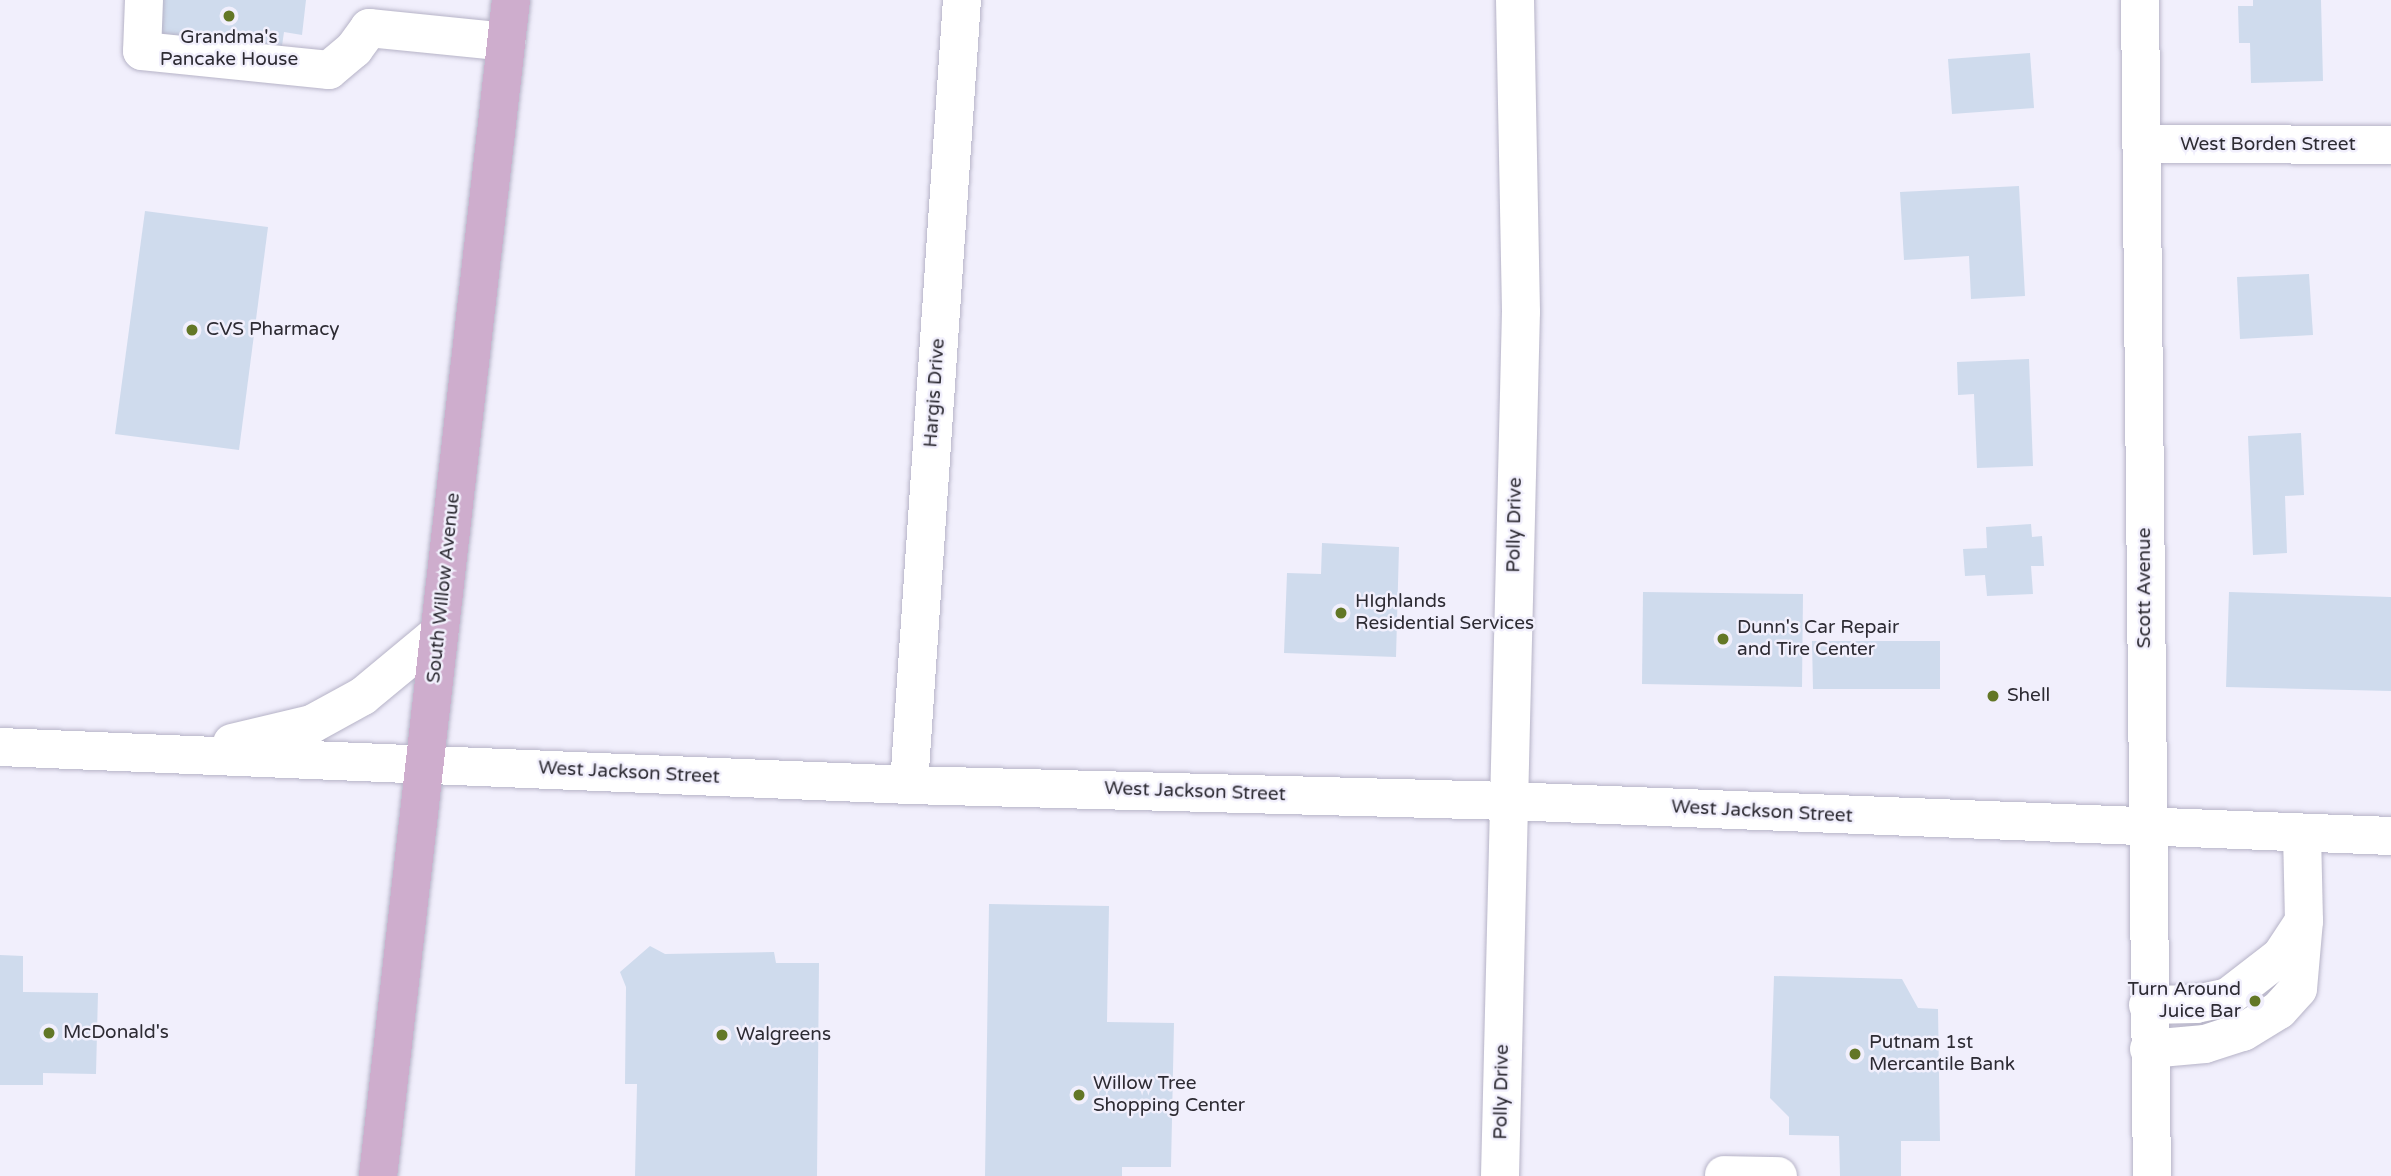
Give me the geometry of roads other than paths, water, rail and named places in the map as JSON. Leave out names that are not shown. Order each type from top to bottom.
[{"type":"main road","name":"South Willow Avenue","points":[[379,1176],[511,0]]},
{"type":"street","points":[[144,0],[142,51],[329,70],[354,49],[369,28],[506,42]]},
{"type":"street","name":"Hargis Drive","points":[[909,785],[962,0]]},
{"type":"street","name":"Polly Drive","points":[[1500,1176],[1521,312],[1516,0]]},
{"type":"street","name":"Scott Avenue","points":[[2140,0],[2144,144],[2145,830],[2152,1176]]},
{"type":"street","name":"West Borden Street","points":[[2144,144],[2391,145]]},
{"type":"street","points":[[187,754],[312,724],[363,696],[439,633]]},
{"type":"street","name":"West Jackson Street","points":[[0,747],[909,785],[1508,801],[2145,830],[2391,836]]},
{"type":"street","points":[[2149,1049],[2205,1044],[2243,1032],[2279,1010],[2298,989],[2304,921],[2302,834]]},
{"type":"street","points":[[2148,1005],[2196,1004],[2228,997],[2281,956],[2304,921]]},
{"type":"street","points":[[1724,1175],[1778,1176]]},
{"type":"place","name":"Grandma's Pancake House","points":[[229,16]]},
{"type":"place","name":"CVS Pharmacy","points":[[192,330]]},
{"type":"place","name":"HIghlands Residential Services","points":[[1341,613]]},
{"type":"place","name":"Dunn's Car Repair and Tire Center","points":[[1723,639]]},
{"type":"place","name":"Shell","points":[[1993,696]]},
{"type":"place","name":"Turn Around Juice Bar","points":[[2255,1001]]},
{"type":"place","name":"McDonald's","points":[[49,1033]]},
{"type":"place","name":"Walgreens","points":[[722,1035]]},
{"type":"place","name":"Putnam 1st Mercantile Bank","points":[[1855,1054]]},
{"type":"place","name":"Willow Tree Shopping Center","points":[[1079,1095]]}]
